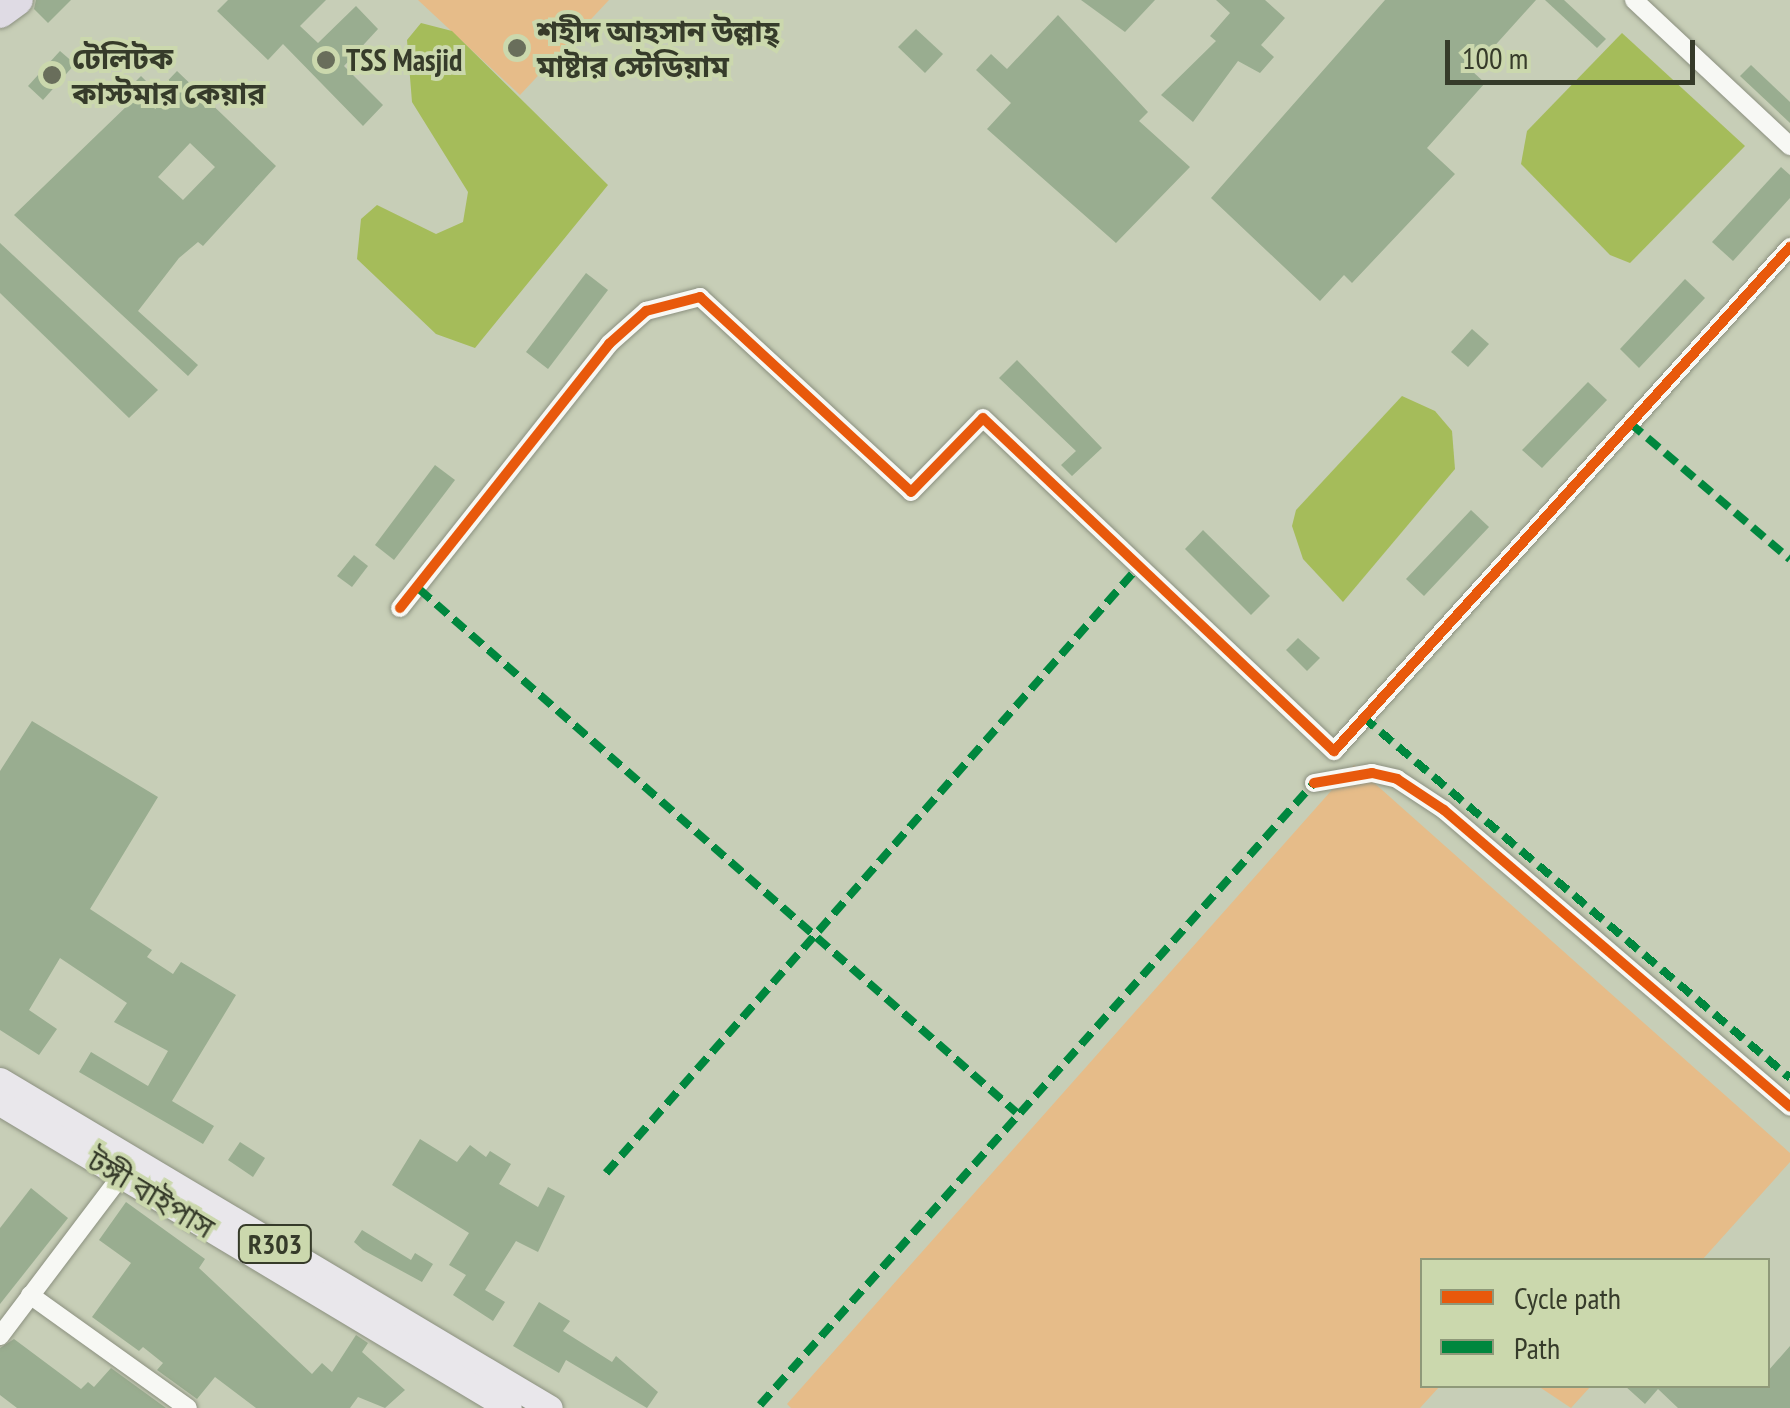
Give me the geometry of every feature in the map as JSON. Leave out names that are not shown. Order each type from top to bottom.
[{"type":"highway","points":[[0,12],[18,0]]},
{"type":"main road","name":"R303","points":[[0,1080],[550,1408]]},
{"type":"main road","name":"টঙ্গী বাইপাস","points":[[0,1103],[509,1408]]},
{"type":"street","points":[[1634,0],[1790,146]]},
{"type":"street","points":[[1790,247],[1334,751],[1314,783],[1384,776],[1444,810],[1790,1107]]},
{"type":"street","points":[[400,608],[609,344],[646,311],[700,298],[911,492],[983,418],[1334,751]]},
{"type":"street","points":[[0,1336],[121,1176]]},
{"type":"street","points":[[30,1296],[188,1408]]},
{"type":"shaded area","name":"শহীদ আহসান উল্লাহ্‌ মাষ্টার স্টেডিয়াম","points":[[418,0],[609,0],[520,95]]},
{"type":"shaded area","points":[[421,23],[452,31],[608,185],[475,348],[436,334],[357,259],[361,219],[377,205],[436,234],[463,222],[468,192],[412,102],[407,40]]},
{"type":"shaded area","points":[[1622,33],[1745,146],[1630,263],[1610,255],[1521,164],[1527,131]]},
{"type":"shaded area","points":[[1402,396],[1435,411],[1452,431],[1455,469],[1343,602],[1303,559],[1292,526],[1296,510]]},
{"type":"shaded area","points":[[1354,765],[1790,1153],[1790,1162],[1704,1258],[1420,1258],[1420,1388],[1438,1388],[1420,1408],[791,1408],[787,1404]]},
{"type":"shaded area","points":[[1541,1388],[1589,1388],[1571,1408]]},
{"type":"building","points":[[36,0],[71,0],[48,23],[34,9]]},
{"type":"building","points":[[228,0],[326,0],[300,26],[318,43],[356,6],[378,29],[344,66],[383,105],[363,126],[283,44],[268,60],[217,11]]},
{"type":"building","points":[[1081,0],[1155,0],[1125,32]]},
{"type":"building","points":[[1216,0],[1265,0],[1285,18],[1261,45],[1274,57],[1260,73],[1238,61],[1193,122],[1161,95],[1216,41],[1210,36],[1230,13]]},
{"type":"building","points":[[1385,0],[1536,0],[1472,71],[1485,83],[1427,148],[1455,174],[1352,283],[1344,275],[1320,301],[1211,198]]},
{"type":"building","points":[[1545,0],[1564,0],[1606,39],[1597,48]]},
{"type":"building","points":[[1058,15],[1148,112],[1139,121],[1190,167],[1116,243],[987,129],[1011,103],[976,70],[991,54],[1007,69]]},
{"type":"building","points":[[916,29],[943,54],[925,73],[898,47]]},
{"type":"building","name":"টেলিটক কাস্টমার কেয়ার","points":[[60,51],[75,64],[43,100],[28,86]]},
{"type":"building","points":[[1751,65],[1790,102],[1790,123],[1740,76]]},
{"type":"building","points":[[177,71],[276,166],[203,246],[198,242],[179,258],[138,311],[198,365],[188,376],[14,215],[130,103],[122,95],[141,76],[157,92]],"holes":[[[190,143],[215,167],[183,200],[158,177]]]},
{"type":"building","points":[[1781,167],[1790,175],[1790,198],[1733,261],[1712,242]]},
{"type":"building","points":[[0,243],[158,390],[129,418],[0,293]]},
{"type":"building","points":[[586,273],[608,290],[548,369],[526,352]]},
{"type":"building","points":[[1685,279],[1705,298],[1639,368],[1620,349]]},
{"type":"building","points":[[1472,329],[1489,344],[1468,367],[1451,352]]},
{"type":"building","points":[[1017,360],[1102,448],[1072,476],[1061,465],[1076,451],[999,378]]},
{"type":"building","points":[[1588,382],[1607,400],[1542,468],[1522,450]]},
{"type":"building","points":[[435,465],[455,480],[394,560],[375,545]]},
{"type":"building","points":[[1471,510],[1489,527],[1424,596],[1406,579]]},
{"type":"building","points":[[1203,530],[1270,596],[1251,615],[1185,549]]},
{"type":"building","points":[[354,555],[368,566],[352,587],[337,576]]},
{"type":"building","points":[[1298,638],[1320,658],[1307,671],[1286,650]]},
{"type":"building","points":[[32,721],[158,797],[90,909],[152,950],[147,957],[173,974],[181,962],[236,995],[172,1101],[214,1126],[203,1144],[79,1072],[91,1052],[148,1086],[168,1051],[114,1022],[127,1003],[60,958],[29,1010],[57,1029],[39,1055],[0,1030],[0,771]]},
{"type":"building","points":[[420,1139],[457,1162],[470,1145],[486,1157],[490,1151],[511,1164],[499,1184],[538,1207],[548,1187],[565,1196],[538,1252],[516,1241],[485,1290],[505,1302],[493,1321],[453,1295],[466,1275],[449,1265],[469,1233],[392,1185]]},
{"type":"building","points":[[240,1142],[265,1158],[253,1177],[228,1160]]},
{"type":"building","points":[[31,1188],[68,1218],[0,1304],[0,1228]]},
{"type":"building","points":[[126,1202],[205,1259],[199,1268],[312,1374],[322,1363],[332,1372],[356,1335],[368,1343],[362,1352],[405,1390],[385,1408],[358,1397],[350,1408],[256,1408],[215,1377],[197,1399],[157,1370],[163,1363],[143,1347],[139,1351],[92,1317],[131,1263],[99,1240]]},
{"type":"building","points":[[362,1230],[411,1260],[415,1253],[433,1264],[422,1282],[363,1250],[354,1242]]},
{"type":"building","points":[[539,1302],[570,1321],[563,1331],[612,1362],[616,1356],[658,1392],[647,1408],[566,1360],[559,1373],[513,1346]]},
{"type":"building","points":[[14,1339],[81,1389],[88,1382],[94,1387],[111,1368],[166,1408],[17,1408],[0,1395],[0,1348]]},
{"type":"building","points":[[1790,1346],[1790,1408],[1678,1408],[1658,1389],[1645,1404],[1627,1388],[1770,1388],[1770,1369]]},
{"type":"marked path","points":[[1630,423],[1790,559]]},
{"type":"marked path","points":[[606,1173],[1139,566]]},
{"type":"marked path","points":[[419,589],[1016,1112]]},
{"type":"marked path","points":[[1363,717],[1790,1078]]},
{"type":"marked path","points":[[760,1405],[1314,783]]},
{"type":"cycle path","points":[[400,608],[609,344],[646,311],[700,297],[911,492],[983,418],[1334,751],[1790,247]]},
{"type":"cycle path","points":[[1314,783],[1372,773],[1397,779],[1444,810],[1790,1107]]},
{"type":"place","name":"শহীদ আহসান উল্লাহ্‌ মাষ্টার স্টেডিয়াম","points":[[517,48]]},
{"type":"place","name":"TSS Masjid","points":[[326,60]]},
{"type":"place","name":"টেলিটক কাস্টমার কেয়ার","points":[[52,75]]}]
